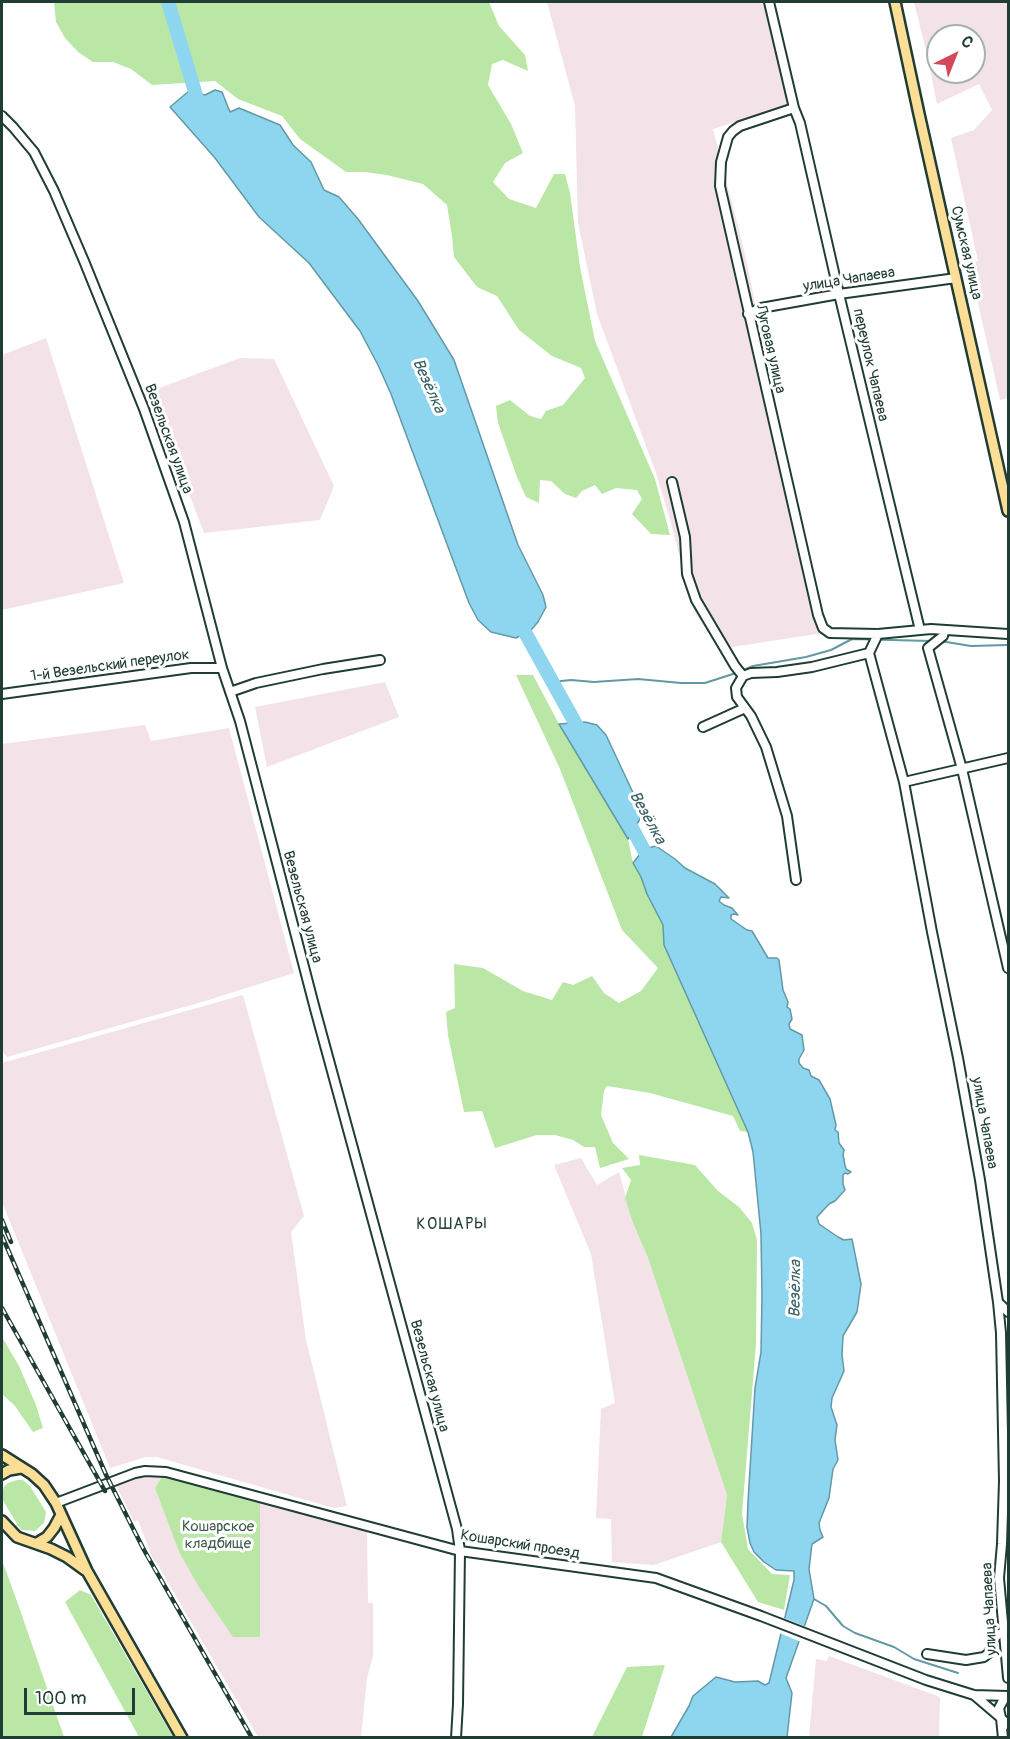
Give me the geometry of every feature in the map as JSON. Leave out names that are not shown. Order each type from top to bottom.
[{"type":"main road","name":"Сумская улица","points":[[895,2],[1008,511]]},
{"type":"main road","points":[[2,1455],[32,1474],[44,1485],[56,1503],[87,1571],[182,1737]]},
{"type":"main road","points":[[2,1474],[21,1468]]},
{"type":"main road","points":[[37,1543],[47,1537],[61,1515]]},
{"type":"main road","points":[[2,1521],[17,1537],[37,1543],[67,1557],[87,1571]]},
{"type":"street","name":"переулок Чапаева","points":[[769,2],[794,108],[800,123],[920,630]]},
{"type":"street","name":"Луговая улица","points":[[794,108],[740,126],[733,131],[728,137],[721,162],[720,186],[818,615],[823,628],[830,633],[878,634]]},
{"type":"street","name":"Везельская улица","points":[[2,117],[33,152],[54,191],[136,388],[184,522],[222,668],[240,721],[315,1009],[457,1528],[460,1551],[456,1737]]},
{"type":"street","name":"улица Чапаева","points":[[748,314],[762,308],[839,294],[956,278]]},
{"type":"street","points":[[672,482],[685,537],[687,574],[696,600],[743,676]]},
{"type":"street","points":[[944,630],[943,636],[928,648],[962,769],[1008,968]]},
{"type":"street","points":[[796,880],[787,816],[766,747],[751,716],[737,697],[736,688],[743,676],[751,673],[812,667],[869,653],[878,634],[944,630],[1008,634]]},
{"type":"street","name":"улица Чапаева","points":[[869,653],[904,782],[960,1068],[998,1302],[1001,1333],[1005,1544],[999,1578],[1008,1678]]},
{"type":"street","points":[[230,692],[256,683],[380,660]]},
{"type":"street","name":"1-й Везельский переулок","points":[[2,692],[191,668],[222,668]]},
{"type":"street","points":[[704,727],[745,708]]},
{"type":"street","points":[[904,782],[1008,758]]},
{"type":"street","points":[[998,1302],[1008,1312]]},
{"type":"street","points":[[1001,1333],[1008,1321]]},
{"type":"street","name":"Кошарский проезд","points":[[56,1503],[135,1473],[156,1471],[460,1551],[656,1578],[926,1680],[974,1695],[1008,1696]]},
{"type":"street","points":[[927,1654],[966,1660],[984,1657],[990,1652],[993,1639],[999,1634],[1004,1634]]},
{"type":"street","name":"Кошарский проезд","points":[[974,1695],[1008,1725]]},
{"type":"street","points":[[1003,1737],[999,1708],[1000,1703],[1008,1696]]},
{"type":"shaded area","points":[[547,2],[771,2],[790,105],[713,129],[744,250],[823,633],[719,649],[694,611],[656,473],[597,314],[578,223],[575,106]]},
{"type":"shaded area","points":[[914,2],[1008,2],[1008,398],[1000,400],[975,290],[974,262],[978,261],[951,138],[974,130],[992,110],[979,84],[986,84],[986,24],[926,24],[926,51]]},
{"type":"shaded area","points":[[933,84],[979,84],[937,104]]},
{"type":"shaded area","points":[[46,338],[124,583],[2,610],[2,355]]},
{"type":"shaded area","points":[[240,358],[274,359],[334,486],[320,520],[204,533],[168,439],[158,435],[143,394]]},
{"type":"shaded area","points":[[385,682],[399,717],[267,767],[255,707]]},
{"type":"shaded area","points":[[145,725],[151,741],[229,728],[294,973],[202,1002],[7,1057],[2,1051],[2,744]]},
{"type":"shaded area","points":[[243,995],[304,1216],[291,1232],[306,1340],[347,1506],[334,1508],[157,1457],[146,1457],[110,1468],[2,1202],[2,1063]]},
{"type":"shaded area","points":[[581,1158],[597,1185],[619,1172],[633,1223],[648,1258],[727,1495],[721,1542],[654,1565],[612,1562],[611,1519],[596,1518],[601,1409],[615,1403],[591,1254],[554,1165]]},
{"type":"shaded area","points":[[149,1471],[163,1475],[155,1488],[179,1552],[197,1584],[260,1636],[260,1502],[367,1531],[368,1603],[373,1603],[373,1656],[367,1678],[361,1737],[258,1737],[152,1557],[138,1520],[134,1522],[114,1481]]},
{"type":"shaded area","points":[[829,1656],[940,1697],[939,1737],[809,1737],[816,1659],[827,1661]]},
{"type":"green space","points":[[54,2],[489,2],[499,26],[525,55],[528,71],[503,60],[492,64],[488,85],[511,124],[523,153],[505,163],[493,182],[509,199],[536,208],[554,174],[565,174],[595,341],[655,479],[670,535],[651,534],[632,514],[642,499],[637,490],[616,488],[602,494],[595,485],[582,491],[576,498],[565,494],[551,481],[540,480],[539,503],[526,497],[498,423],[496,406],[510,400],[530,416],[541,419],[546,411],[563,405],[585,378],[581,368],[552,356],[519,330],[497,296],[477,287],[454,257],[447,205],[423,184],[387,175],[346,172],[300,139],[282,116],[238,99],[215,81],[152,85],[131,69],[113,62],[93,62],[78,52],[65,38],[56,22]]},
{"type":"green space","points":[[516,675],[533,675],[559,724],[628,839],[633,863],[663,925],[664,945],[748,1132],[740,1131],[733,1116],[650,1093],[607,1086],[604,1091],[601,1115],[613,1143],[629,1159],[600,1168],[595,1147],[584,1147],[573,1140],[555,1135],[537,1135],[495,1148],[482,1111],[464,1112],[448,1035],[446,1012],[455,1008],[454,964],[483,968],[523,991],[552,1000],[563,982],[573,985],[592,976],[604,993],[619,1003],[641,991],[658,968],[622,930],[560,769]]},
{"type":"green space","points":[[639,1155],[695,1165],[718,1191],[739,1207],[752,1223],[757,1240],[756,1344],[742,1514],[748,1549],[772,1574],[790,1575],[784,1610],[758,1602],[721,1542],[727,1495],[648,1258],[625,1198],[631,1180],[622,1168],[640,1165]]},
{"type":"green space","points":[[2,1337],[19,1366],[36,1405],[43,1428],[33,1432],[15,1406],[2,1394]]},
{"type":"green space","name":"Кошарское кладбище","points":[[163,1475],[260,1502],[260,1637],[233,1637],[197,1584],[179,1552],[155,1488]]},
{"type":"green space","points":[[17,1480],[23,1480],[30,1486],[46,1512],[44,1523],[35,1531],[22,1530],[2,1499],[4,1487]]},
{"type":"green space","points":[[2,1560],[19,1607],[64,1737],[2,1737]]},
{"type":"green space","points":[[80,1590],[91,1595],[173,1737],[139,1737],[65,1602]]},
{"type":"green space","points":[[665,1665],[642,1737],[592,1737],[627,1667]]},
{"type":"water","points":[[215,90],[222,92],[230,112],[239,108],[280,125],[293,145],[311,162],[324,190],[339,197],[358,219],[418,301],[454,360],[518,545],[543,595],[546,607],[531,630],[516,638],[491,632],[478,620],[469,603],[391,394],[360,331],[309,263],[259,217],[215,158],[170,107],[189,91],[205,95]]},
{"type":"water","points":[[585,722],[597,725],[606,735],[643,814],[628,839],[559,724]]},
{"type":"water","points":[[656,846],[685,868],[715,884],[729,898],[721,897],[719,901],[732,908],[738,915],[731,915],[731,919],[752,931],[768,958],[779,960],[783,990],[792,1019],[789,1024],[790,1029],[802,1035],[804,1050],[799,1063],[803,1068],[809,1070],[811,1076],[819,1080],[830,1099],[835,1130],[838,1132],[839,1143],[844,1150],[846,1169],[851,1172],[843,1175],[845,1190],[817,1217],[819,1224],[838,1237],[844,1240],[852,1239],[861,1284],[857,1312],[843,1336],[844,1371],[832,1398],[831,1407],[837,1425],[835,1440],[838,1460],[833,1469],[829,1498],[819,1523],[823,1537],[812,1544],[809,1569],[814,1599],[786,1678],[792,1693],[787,1737],[671,1737],[693,1696],[716,1677],[735,1682],[758,1681],[765,1685],[769,1683],[794,1580],[794,1571],[776,1570],[764,1562],[754,1552],[747,1527],[755,1388],[761,1352],[762,1296],[761,1234],[753,1152],[748,1132],[664,945],[663,925],[633,863],[644,849]]},
{"type":"pier","points":[[781,1617],[807,1627],[801,1642],[777,1632]]},
{"type":"waterway","name":"Везёлка","points":[[168,2],[199,105],[202,108]]},
{"type":"waterway","name":"Везёлка","points":[[517,618],[583,737]]},
{"type":"waterway","points":[[741,671],[753,666],[806,657],[831,650],[852,639],[931,641]]},
{"type":"waterway","points":[[940,641],[971,646],[1008,645]]},
{"type":"waterway","points":[[552,682],[638,679],[705,683],[736,673]]},
{"type":"waterway","name":"Везёлка","points":[[625,815],[653,867]]},
{"type":"waterway","points":[[814,1599],[826,1606],[843,1626],[855,1633],[894,1647],[914,1659],[958,1673]]},
{"type":"railway","points":[[2,1220],[11,1242]]},
{"type":"railway","points":[[2,1236],[107,1477],[144,1550],[252,1738]]},
{"type":"railway","points":[[2,1308],[105,1491]]},
{"type":"district","name":"КОШАРЫ","points":[[452,1225]]}]
